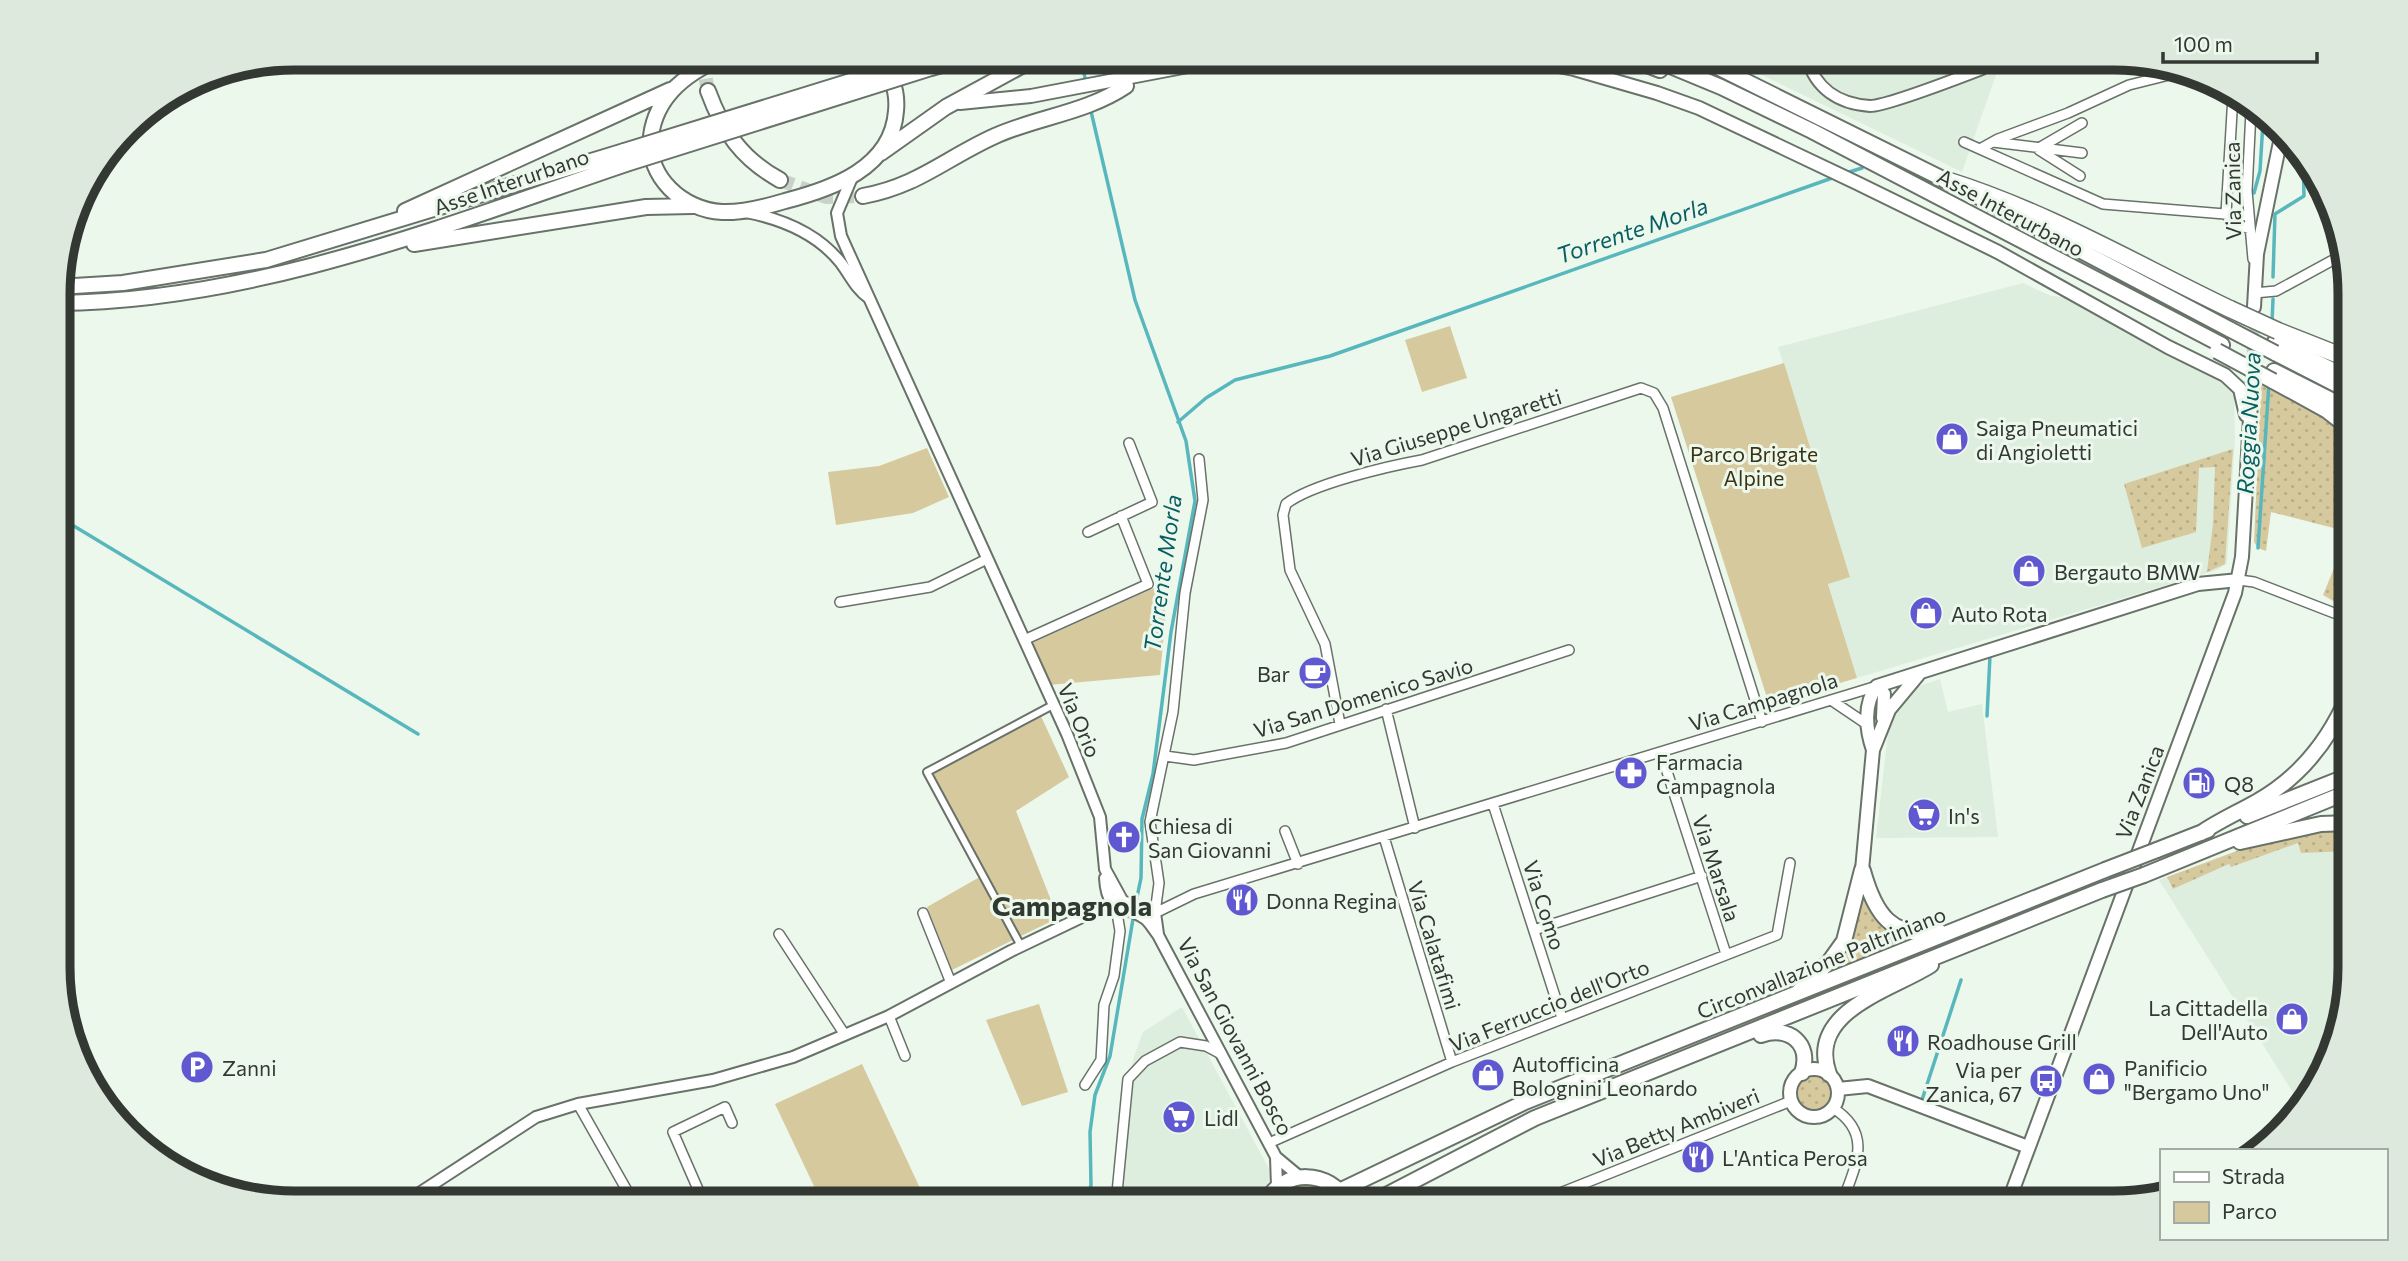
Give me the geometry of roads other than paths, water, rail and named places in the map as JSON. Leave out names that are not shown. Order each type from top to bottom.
[{"type":"highway","points":[[1946,180],[1997,196],[2040,214],[2231,320],[2276,342],[2338,357]]},
{"type":"main road","points":[[266,260],[275,251],[417,206],[674,88],[696,70]]},
{"type":"main road","points":[[880,154],[893,130],[896,107],[893,83],[885,70]]},
{"type":"main road","name":"Asse Interurbano","points":[[70,286],[123,283],[266,260],[625,158],[906,70]]},
{"type":"main road","points":[[674,88],[658,111],[650,149],[654,165],[676,195],[697,206],[722,212],[740,211],[804,196],[853,175],[946,107],[1014,70]]},
{"type":"main road","points":[[946,107],[967,100],[1050,93],[1163,70]]},
{"type":"main road","points":[[1577,70],[1699,108],[2019,263],[2168,347],[2225,375],[2240,389],[2250,425]]},
{"type":"main road","points":[[1658,70],[1767,116],[1812,131]]},
{"type":"main road","name":"Asse Interurbano","points":[[1680,70],[1812,131],[2180,324],[2273,376],[2338,404]]},
{"type":"main road","name":"Asse Interurbano","points":[[1723,70],[2024,221],[2075,240],[2231,320]]},
{"type":"main road","points":[[863,196],[903,187],[997,135],[1103,99],[1126,86]]},
{"type":"main road","points":[[708,92],[734,145],[757,166],[780,180]]},
{"type":"main road","name":"Via Zanica","points":[[2254,307],[2265,292],[2254,271],[2280,144]]},
{"type":"main road","name":"Asse Interurbano","points":[[70,302],[139,296],[248,281],[362,251],[625,158]]},
{"type":"main road","points":[[362,251],[373,255],[426,241],[646,207],[697,206]]},
{"type":"main road","points":[[2276,342],[2338,373]]},
{"type":"main road","points":[[2276,342],[2338,384]]},
{"type":"main road","points":[[2273,376],[2338,419]]},
{"type":"main road","name":"Via Zanica","points":[[2012,1191],[2239,580],[2252,384]]},
{"type":"main road","name":"Via Campagnola","points":[[1877,686],[2199,584],[2239,580]]},
{"type":"main road","points":[[1882,721],[1919,673]]},
{"type":"main road","points":[[1793,997],[1829,962],[1844,941],[1862,870],[1873,750],[1882,721],[1884,694],[1877,686],[1869,701],[1868,725],[1873,750]]},
{"type":"main road","points":[[2201,833],[2228,814],[2258,801],[2302,768],[2325,740],[2338,716]]},
{"type":"main road","name":"Circonvallazione Paltriniano","points":[[1356,1191],[1525,1102],[2338,780]]},
{"type":"main road","name":"Circonvallazione Paltriniano","points":[[1393,1191],[1479,1145],[1560,1108],[2338,796]]},
{"type":"main road","points":[[2205,849],[2321,824],[2338,823]]},
{"type":"main road","points":[[1862,870],[1872,903],[1885,919],[1909,932],[1928,934],[1956,930]]},
{"type":"main road","points":[[1829,1074],[1816,1069],[1802,1073],[1791,1085],[1791,1101],[1800,1113],[1814,1118],[1833,1108],[1838,1089],[1829,1074],[1824,1051],[1842,1015],[1864,1000],[1914,976],[1953,950]]},
{"type":"main road","points":[[1560,1108],[1577,1109],[1773,1031],[1791,1034],[1802,1045],[1805,1057],[1802,1073]]},
{"type":"main road","points":[[1838,1089],[1868,1086],[2028,1147]]},
{"type":"main road","points":[[1274,1191],[1300,1177]]},
{"type":"main road","name":"Via San Giovanni Bosco","points":[[1300,1177],[1320,1178],[1337,1191]]},
{"type":"street","points":[[1810,70],[1823,90],[1846,101],[1872,106],[1979,70]]},
{"type":"street","points":[[1980,149],[2129,85],[2164,76]]},
{"type":"street","points":[[2232,105],[2226,214],[2232,223],[2250,229]]},
{"type":"street","name":"Via Zanica","points":[[2251,118],[2249,216],[2254,271]]},
{"type":"street","points":[[2037,149],[2082,123]]},
{"type":"street","points":[[1964,142],[2103,204],[2249,216]]},
{"type":"street","points":[[1993,142],[2082,153]]},
{"type":"street","points":[[2037,149],[2080,176]]},
{"type":"street","name":"Via Orio","points":[[853,175],[840,203],[838,227],[868,290],[869,298]]},
{"type":"street","name":"Via Orio","points":[[740,211],[780,221],[815,238],[832,253],[869,298],[1054,705],[1100,817],[1105,869],[1123,905]]},
{"type":"street","points":[[2265,292],[2335,258]]},
{"type":"street","name":"Via Giuseppe Ungaretti","points":[[1340,724],[1325,644],[1290,570],[1283,515],[1286,504],[1292,499],[1329,486],[1406,461],[1422,460],[1641,388],[1650,391],[1663,408],[1762,722]]},
{"type":"street","points":[[1088,532],[1153,502],[1129,443]]},
{"type":"street","points":[[1108,898],[1146,914],[1159,883],[1150,822],[1173,712],[1185,593],[1203,500],[1199,459]]},
{"type":"street","points":[[1024,640],[1148,584],[1121,516]]},
{"type":"street","points":[[840,602],[930,587],[987,559]]},
{"type":"street","points":[[2239,580],[2254,582],[2334,613]]},
{"type":"street","name":"Via San Domenico Savio","points":[[1165,756],[1194,760],[1286,743],[1569,650]]},
{"type":"street","name":"Via Campagnola","points":[[1146,914],[1194,894],[1877,686]]},
{"type":"street","points":[[1831,700],[1868,725]]},
{"type":"street","points":[[1021,946],[927,772],[1054,705]]},
{"type":"street","points":[[1386,709],[1415,828]]},
{"type":"street","name":"Via Marsala","points":[[1661,753],[1726,954]]},
{"type":"street","name":"Via Como","points":[[1493,804],[1562,1018]]},
{"type":"street","points":[[1285,831],[1298,864]]},
{"type":"street","name":"Via Calatafimi","points":[[1384,837],[1452,1062]]},
{"type":"street","name":"Via Ferruccio dell'Orto","points":[[1269,1143],[1452,1062],[1777,935],[1790,863]]},
{"type":"street","points":[[1105,869],[1108,898]]},
{"type":"street","points":[[1534,930],[1702,876]]},
{"type":"street","points":[[1082,917],[1108,898]]},
{"type":"street","points":[[422,1191],[536,1116],[578,1104],[744,1073],[793,1057],[889,1016],[1021,946],[1103,907],[1123,905]]},
{"type":"street","points":[[1085,1085],[1101,1060],[1104,1005],[1114,976],[1123,905]]},
{"type":"street","points":[[923,913],[951,983]]},
{"type":"street","name":"Via San Giovanni Bosco","points":[[1146,914],[1276,1157],[1300,1177]]},
{"type":"street","points":[[779,934],[845,1035]]},
{"type":"street","points":[[889,1016],[905,1056]]},
{"type":"street","points":[[1117,1191],[1128,1079],[1145,1061],[1181,1042],[1206,1046],[1222,1054]]},
{"type":"street","name":"Via Betty Ambiveri","points":[[1565,1191],[1791,1101]]},
{"type":"street","points":[[578,1104],[627,1191]]},
{"type":"street","points":[[699,1191],[673,1132],[725,1107],[732,1123]]},
{"type":"street","points":[[1833,1108],[1852,1122],[1859,1140],[1857,1157],[1846,1191]]},
{"type":"street","name":"Via San Giovanni Bosco","points":[[1276,1157],[1277,1187]]},
{"type":"waterway","points":[[1083,70],[1086,83]]},
{"type":"waterway","name":"Torrente Morla","points":[[1090,107],[1135,300],[1186,441],[1195,501],[1171,632],[1153,774],[1142,819],[1141,878],[1136,902]]},
{"type":"waterway","points":[[2254,193],[2260,171],[2263,127]]},
{"type":"waterway","name":"Torrente Morla","points":[[1846,173],[1862,168]]},
{"type":"waterway","name":"Roggia Nuova","points":[[2273,277],[2275,214],[2304,196],[2303,175]]},
{"type":"waterway","name":"Torrente Morla","points":[[1178,422],[1206,398],[1235,380],[1330,356],[1835,177]]},
{"type":"waterway","name":"Roggia Nuova","points":[[2272,323],[2273,299]]},
{"type":"waterway","name":"Roggia Nuova","points":[[2258,548],[2269,383]]},
{"type":"waterway","points":[[70,524],[418,734]]},
{"type":"waterway","points":[[1987,716],[1990,656]]},
{"type":"waterway","name":"Torrente Morla","points":[[1090,1191],[1090,1132],[1095,1095],[1110,1056],[1134,913]]},
{"type":"waterway","points":[[1921,1103],[1961,980]]},
{"type":"tunnel","points":[[704,70],[708,91]]},
{"type":"tunnel","points":[[1138,77],[1148,70]]},
{"type":"tunnel","points":[[780,180],[826,197],[863,196]]},
{"type":"tunnel","points":[[2252,377],[2254,315]]},
{"type":"place","name":"Saiga Pneumatici di Angioletti","points":[[1952,439]]},
{"type":"place","name":"Bergauto BMW","points":[[2029,571]]},
{"type":"place","name":"Auto Rota","points":[[1926,613]]},
{"type":"place","name":"Bar","points":[[1315,673]]},
{"type":"place","name":"Farmacia Campagnola","points":[[1631,773]]},
{"type":"place","name":"Q8","points":[[2199,783]]},
{"type":"place","name":"In's","points":[[1924,815]]},
{"type":"place","name":"Chiesa di San Giovanni","points":[[1124,837]]},
{"type":"place","name":"Donna Regina","points":[[1242,900]]},
{"type":"place","name":"La Cittadella Dell'Auto","points":[[2292,1019]]},
{"type":"place","name":"Roadhouse Grill","points":[[1903,1041]]},
{"type":"place","name":"Zanni","points":[[197,1067]]},
{"type":"place","name":"Autofficina Bolognini Leonardo","points":[[1488,1075]]},
{"type":"place","name":"Panificio \"Bergamo Uno\"","points":[[2099,1079]]},
{"type":"place","name":"Via per Zanica, 67","points":[[2046,1081]]},
{"type":"place","name":"Lidl","points":[[1179,1117]]},
{"type":"place","name":"L'Antica Perosa","points":[[1698,1157]]},
{"type":"district","name":"Campagnola","points":[[1072,905]]},
{"type":"park label","name":"Parco Brigate Alpine","points":[[1754,465]]}]
